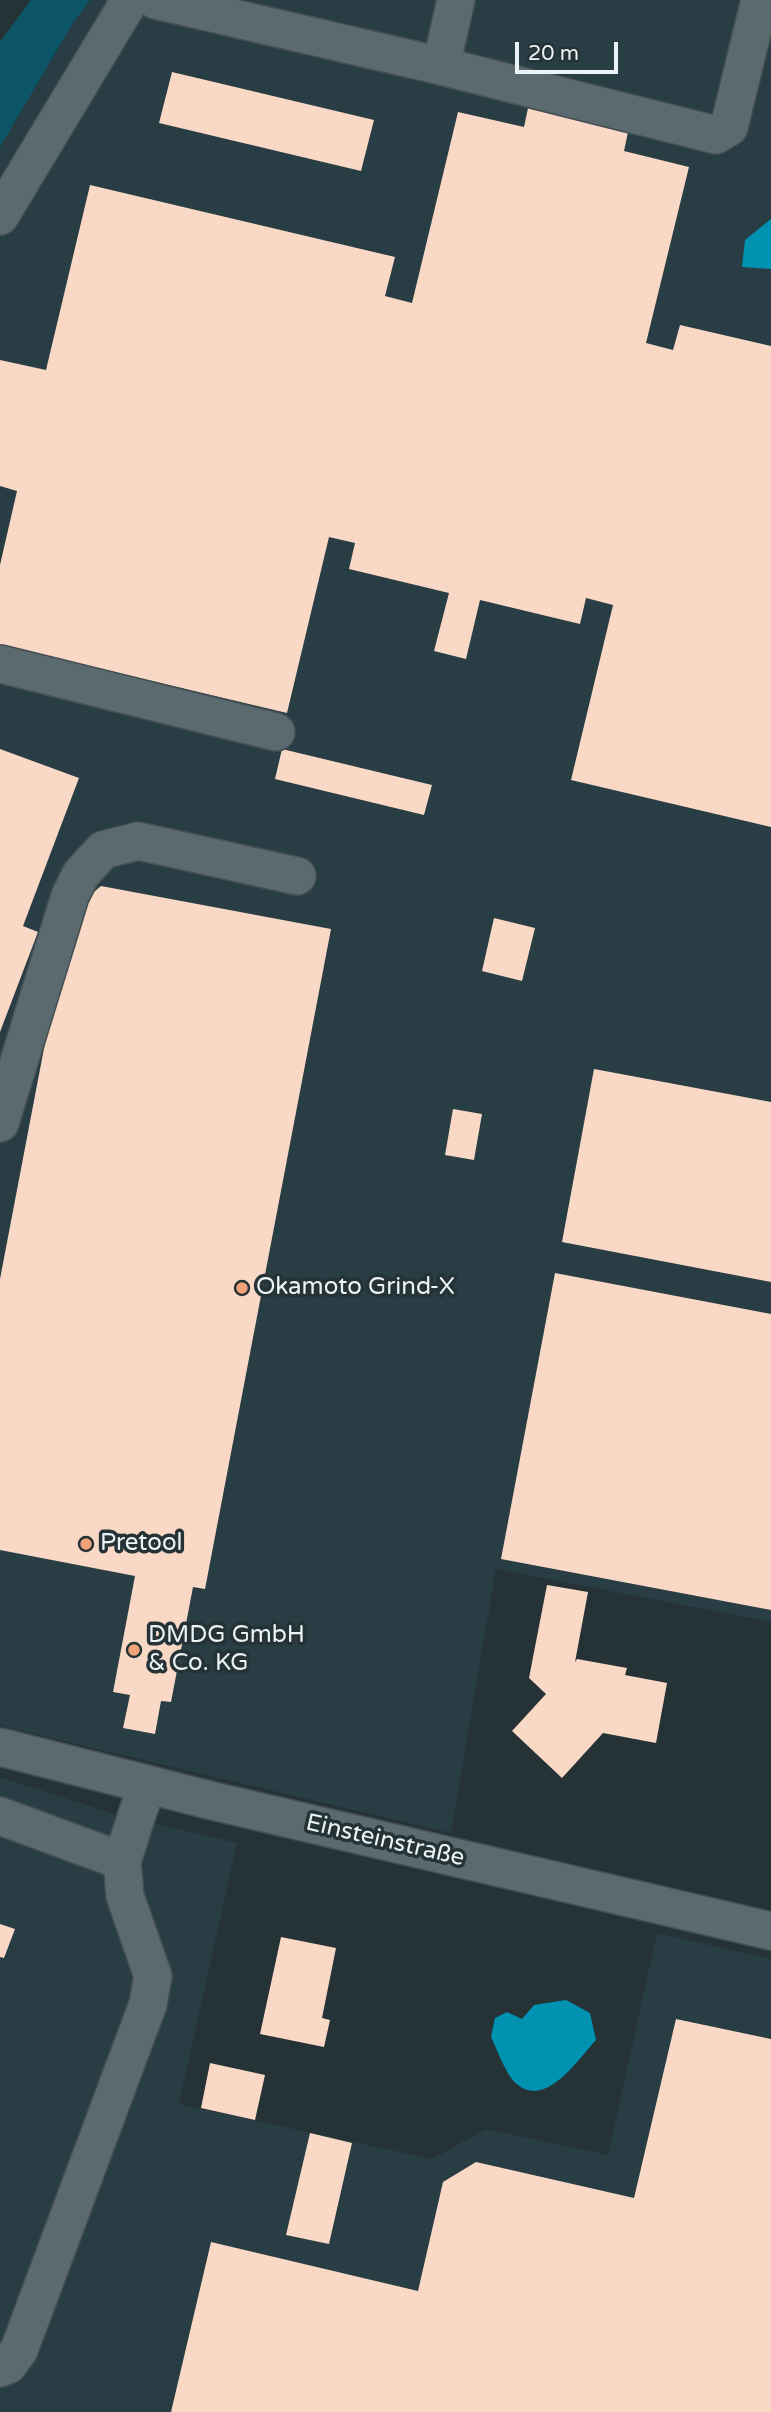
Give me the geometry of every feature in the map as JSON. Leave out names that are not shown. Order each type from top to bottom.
[{"type":"street","points":[[0,216],[130,0]]},
{"type":"street","points":[[155,0],[441,66],[716,135],[729,127],[760,0]]},
{"type":"street","points":[[441,66],[456,0]]},
{"type":"street","points":[[0,664],[276,732]]},
{"type":"street","points":[[0,1123],[70,895],[81,874],[103,850],[138,841],[297,876]]},
{"type":"street","name":"Einsteinstraße","points":[[0,1747],[771,1931]]},
{"type":"street","points":[[0,2368],[8,2365],[19,2350],[148,2004],[153,1976],[125,1896],[122,1861],[147,1784]]},
{"type":"street","points":[[0,1816],[122,1861]]},
{"type":"shaded area","points":[[31,0],[90,0],[73,23],[0,147],[0,42]]},
{"type":"shaded area","points":[[90,0],[771,0],[771,1622],[496,1569],[451,1833],[0,1726],[0,147],[73,23]]},
{"type":"shaded area","points":[[771,219],[771,269],[742,267],[745,240]]},
{"type":"shaded area","points":[[0,1777],[114,1814],[237,1843],[179,2104],[432,2159],[486,2129],[608,2155],[657,1933],[771,1959],[771,2412],[0,2412]]},
{"type":"shaded area","points":[[566,2000],[590,2013],[596,2040],[562,2078],[551,2086],[529,2090],[518,2085],[510,2076],[491,2037],[495,2018],[507,2012],[522,2019],[534,2005]]},
{"type":"building","points":[[172,72],[374,120],[361,171],[159,123]]},
{"type":"building","points":[[528,108],[628,132],[624,151],[689,167],[646,343],[673,350],[680,325],[771,346],[771,827],[571,780],[613,605],[586,598],[580,624],[480,600],[466,659],[434,651],[449,593],[349,569],[355,543],[329,537],[287,713],[0,645],[0,565],[17,491],[0,486],[0,360],[46,370],[90,185],[395,257],[385,296],[412,303],[458,112],[524,127]]},
{"type":"building","points":[[0,749],[79,778],[23,926],[38,932],[0,1032]]},
{"type":"building","points":[[282,749],[432,785],[424,815],[275,779]]},
{"type":"building","points":[[101,886],[331,929],[205,1589],[193,1587],[171,1702],[161,1701],[155,1734],[123,1728],[130,1695],[113,1692],[135,1576],[0,1550],[0,1279],[70,912]]},
{"type":"building","points":[[494,918],[535,928],[522,981],[482,971]]},
{"type":"building","points":[[594,1069],[771,1102],[771,1282],[562,1242]]},
{"type":"building","points":[[453,1109],[482,1114],[474,1160],[445,1155]]},
{"type":"building","points":[[555,1273],[771,1314],[771,1610],[501,1559]]},
{"type":"building","points":[[547,1585],[588,1592],[575,1662],[577,1659],[627,1668],[625,1675],[667,1683],[656,1743],[603,1733],[562,1778],[512,1731],[546,1694],[529,1678]]},
{"type":"building","points":[[0,1924],[15,1929],[4,1958],[0,1957]]},
{"type":"building","points":[[281,1937],[336,1948],[322,2018],[330,2020],[324,2047],[260,2034]]},
{"type":"building","points":[[676,2019],[771,2039],[771,2412],[171,2412],[211,2242],[418,2291],[443,2182],[476,2162],[634,2198]]},
{"type":"building","points":[[210,2063],[265,2075],[255,2120],[201,2108]]},
{"type":"building","points":[[310,2133],[352,2143],[329,2244],[286,2235]]},
{"type":"place","name":"Okamoto Grind-X","points":[[242,1288]]},
{"type":"place","name":"Pretool","points":[[86,1544]]},
{"type":"place","name":"DMDG GmbH & Co. KG","points":[[134,1650]]}]
